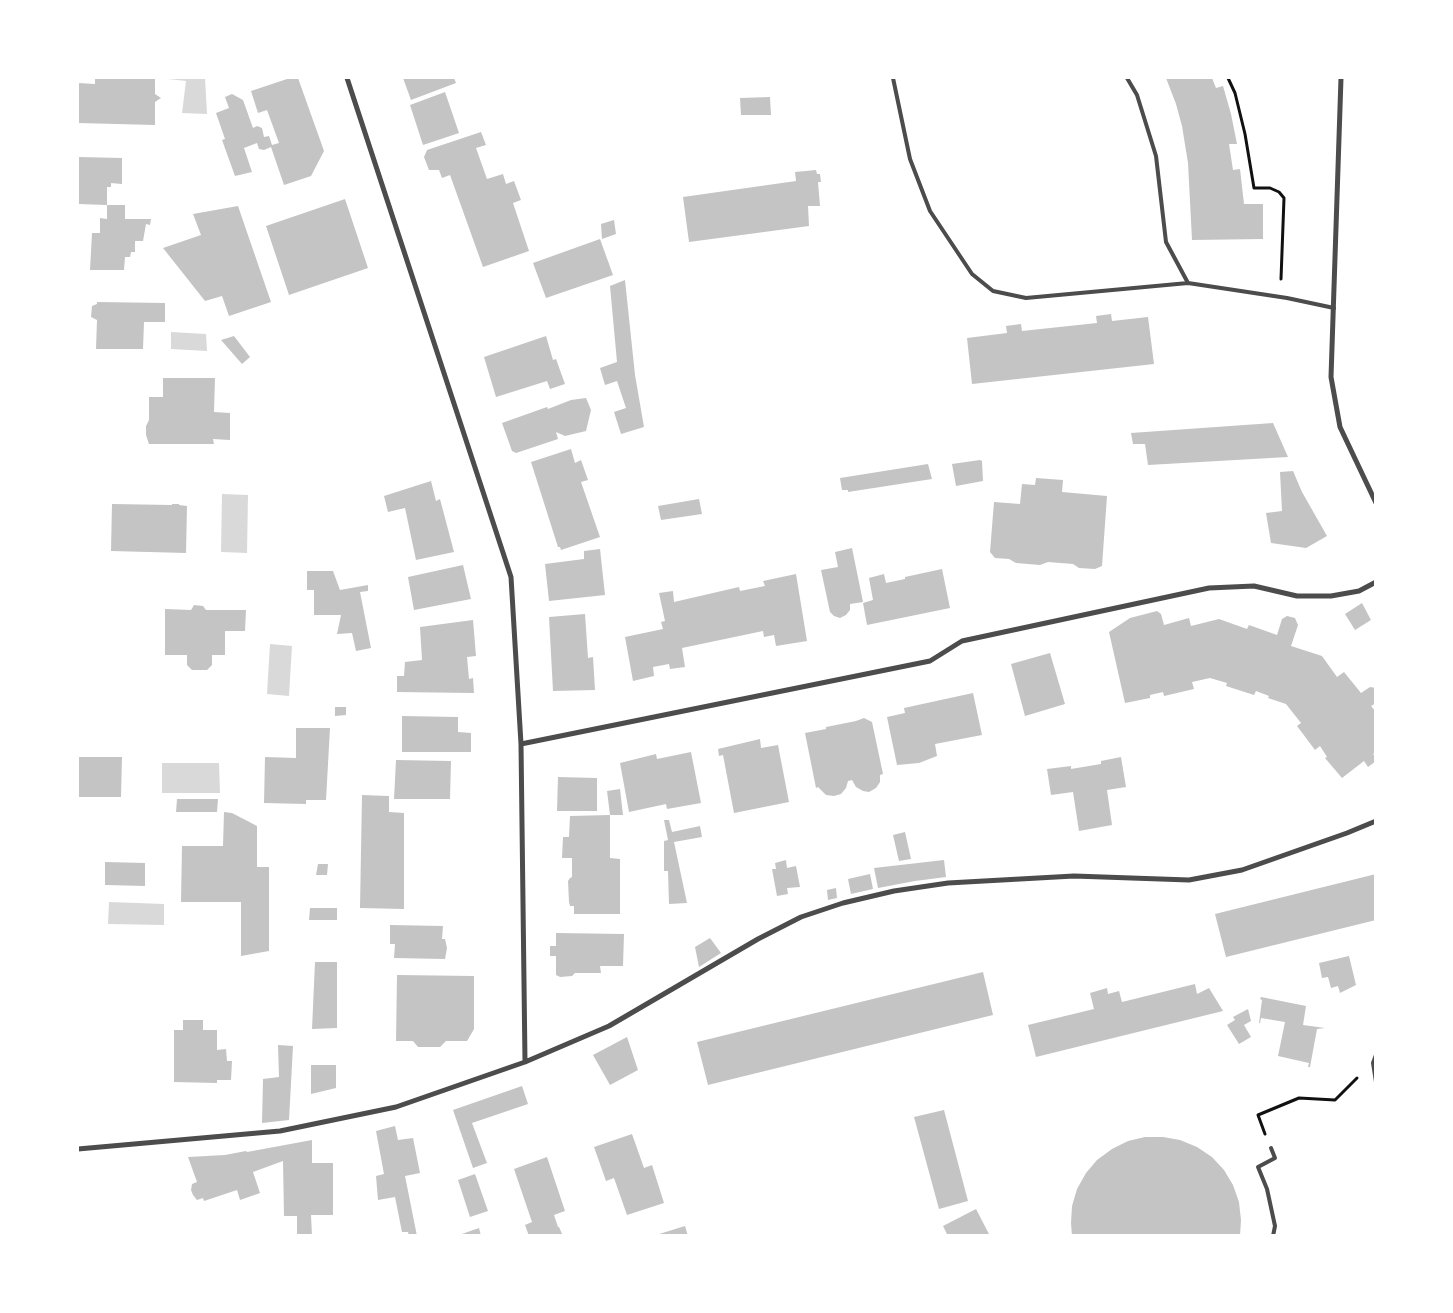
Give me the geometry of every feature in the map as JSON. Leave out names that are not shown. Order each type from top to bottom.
[{"type":"street","points":[[348,78],[511,578],[521,744],[525,1062]]},
{"type":"street","points":[[1341,78],[1332,377],[1340,427],[1376,503]]},
{"type":"street","points":[[521,744],[930,661],[962,641],[1209,588],[1254,586],[1297,596],[1331,596],[1359,591],[1376,582]]},
{"type":"street","points":[[78,1148],[280,1131],[396,1107],[525,1062],[609,1026],[758,939],[801,917],[843,903],[948,883],[1074,876],[1189,880],[1242,870],[1376,821]]},
{"type":"lane","points":[[893,78],[910,158],[930,212],[972,274],[993,291],[1026,298],[1188,283],[1279,297],[1334,308]]},
{"type":"lane","points":[[1127,78],[1137,95],[1156,156],[1166,242],[1188,283]]},
{"type":"lane","points":[[1376,1055],[1373,1063],[1376,1082]]},
{"type":"lane","points":[[1271,1148],[1275,1158],[1258,1167],[1268,1189],[1275,1226],[1273,1236]]},
{"type":"path","points":[[1228,78],[1235,93],[1245,134],[1254,188],[1270,188],[1279,192],[1284,198],[1279,297]]},
{"type":"path","points":[[1271,1148],[1258,1115],[1298,1098],[1335,1100],[1373,1063]]},
{"type":"shaded area","points":[[168,78],[205,78],[207,114],[182,113],[186,81]]},
{"type":"shaded area","points":[[171,332],[206,334],[207,351],[171,349]]},
{"type":"shaded area","points":[[222,494],[248,495],[247,553],[221,552]]},
{"type":"shaded area","points":[[270,644],[292,646],[289,696],[267,694]]},
{"type":"shaded area","points":[[162,763],[219,763],[220,793],[162,793]]},
{"type":"shaded area","points":[[109,902],[164,904],[164,925],[108,924]]},
{"type":"building","points":[[95,78],[155,78],[155,94],[161,98],[155,102],[155,125],[78,123],[78,83],[95,84]]},
{"type":"building","points":[[290,78],[298,78],[324,151],[311,176],[284,185],[271,147],[264,150],[259,149],[257,143],[244,148],[252,172],[235,176],[222,140],[225,139],[216,113],[229,108],[225,97],[232,94],[243,100],[253,128],[257,126],[262,128],[264,137],[269,136],[272,145],[279,143],[267,110],[258,113],[251,91]]},
{"type":"building","points":[[403,78],[454,78],[456,83],[411,100]]},
{"type":"building","points":[[1166,78],[1212,78],[1216,88],[1223,86],[1237,144],[1229,144],[1233,170],[1240,169],[1244,204],[1263,204],[1263,239],[1192,240],[1188,163],[1182,126]]},
{"type":"building","points":[[445,92],[459,133],[423,145],[410,105]]},
{"type":"building","points":[[770,97],[771,115],[741,115],[740,98]]},
{"type":"building","points":[[481,132],[486,145],[476,148],[487,179],[503,174],[506,184],[514,181],[521,200],[513,203],[529,251],[483,267],[450,175],[442,178],[439,170],[429,170],[424,157],[427,150]]},
{"type":"building","points":[[78,157],[122,158],[122,184],[111,183],[111,187],[107,187],[107,205],[78,204]]},
{"type":"building","points":[[816,170],[817,174],[820,174],[821,182],[818,182],[820,206],[808,206],[809,226],[689,242],[683,197],[796,181],[795,172]]},
{"type":"building","points":[[345,199],[368,268],[289,295],[266,226]]},
{"type":"building","points":[[107,205],[125,205],[125,219],[151,219],[150,225],[146,224],[143,241],[135,241],[135,252],[131,252],[130,257],[125,257],[124,270],[90,270],[92,233],[100,233],[100,218],[107,219]]},
{"type":"building","points":[[238,206],[271,302],[229,316],[222,296],[205,301],[163,248],[201,235],[193,214]]},
{"type":"building","points":[[614,220],[616,234],[602,239],[601,224]]},
{"type":"building","points":[[600,239],[613,275],[546,298],[533,263]]},
{"type":"building","points":[[625,280],[635,375],[644,427],[621,434],[614,412],[626,408],[617,381],[605,385],[600,368],[617,362],[610,286]]},
{"type":"building","points":[[97,302],[165,303],[165,322],[144,322],[143,349],[96,349],[97,320],[91,317],[92,306],[97,304]]},
{"type":"building","points":[[1111,314],[1112,321],[1148,317],[1154,364],[972,384],[967,338],[1007,333],[1006,326],[1021,324],[1022,331],[1097,323],[1096,316]]},
{"type":"building","points":[[234,336],[250,357],[242,364],[221,340]]},
{"type":"building","points":[[546,336],[553,360],[556,359],[565,384],[550,389],[547,381],[496,397],[484,357]]},
{"type":"building","points":[[163,378],[215,378],[214,412],[230,413],[230,440],[213,439],[214,444],[149,444],[146,426],[149,420],[149,397],[163,397]]},
{"type":"building","points":[[586,398],[591,410],[586,431],[565,436],[556,432],[558,439],[516,453],[512,451],[502,423],[547,407],[548,409],[571,400]]},
{"type":"building","points":[[1273,423],[1288,457],[1148,465],[1145,444],[1133,444],[1131,433]]},
{"type":"building","points":[[571,449],[575,463],[581,460],[588,480],[581,482],[600,537],[561,550],[558,547],[531,462]]},
{"type":"building","points":[[982,461],[983,481],[956,486],[952,464]]},
{"type":"building","points":[[928,464],[932,479],[848,492],[848,490],[842,490],[840,478]]},
{"type":"building","points":[[1293,471],[1302,492],[1327,536],[1306,548],[1271,543],[1266,513],[1282,511],[1280,472]]},
{"type":"building","points":[[1036,478],[1063,480],[1062,492],[1107,496],[1102,566],[1095,569],[1079,568],[1073,564],[1048,562],[1040,565],[1016,563],[1009,559],[995,558],[990,552],[994,502],[1020,504],[1022,484],[1035,485]]},
{"type":"building","points":[[431,481],[436,501],[440,499],[454,552],[416,560],[405,508],[388,512],[384,496]]},
{"type":"building","points":[[699,499],[702,514],[661,520],[658,506]]},
{"type":"building","points":[[112,504],[179,504],[187,506],[186,553],[111,551]]},
{"type":"building","points":[[852,548],[863,602],[850,604],[850,610],[840,618],[830,612],[821,570],[838,567],[835,552]]},
{"type":"building","points":[[600,549],[605,595],[549,601],[545,564],[584,559],[584,551]]},
{"type":"building","points":[[463,565],[471,599],[414,610],[408,577]]},
{"type":"building","points":[[942,569],[950,608],[867,625],[863,603],[873,600],[869,578],[884,574],[886,583]]},
{"type":"building","points":[[307,571],[333,571],[340,590],[368,585],[368,591],[360,592],[371,648],[356,651],[352,633],[337,634],[341,615],[314,615],[314,590],[307,590]]},
{"type":"building","points":[[796,574],[807,641],[776,646],[774,635],[764,637],[763,631],[682,648],[685,667],[670,669],[669,664],[653,667],[654,676],[633,681],[625,637],[663,629],[661,622],[665,621],[659,593],[673,591],[674,602],[739,587],[740,591],[765,586],[763,581]]},
{"type":"building","points":[[1362,603],[1371,620],[1355,630],[1345,614]]},
{"type":"building","points":[[194,605],[203,606],[206,610],[246,610],[245,631],[225,631],[225,655],[212,655],[212,665],[207,670],[192,670],[187,665],[187,655],[165,655],[165,609],[191,610]]},
{"type":"building","points":[[1157,611],[1161,614],[1164,625],[1189,618],[1191,626],[1219,619],[1247,629],[1249,625],[1277,635],[1282,619],[1287,616],[1295,618],[1298,625],[1291,646],[1322,656],[1337,677],[1344,672],[1361,693],[1370,687],[1376,688],[1376,703],[1371,706],[1376,712],[1376,752],[1373,754],[1376,761],[1368,767],[1364,761],[1342,778],[1325,758],[1327,757],[1320,746],[1315,750],[1297,726],[1301,723],[1286,704],[1268,698],[1269,696],[1256,691],[1254,695],[1226,686],[1227,683],[1210,678],[1192,682],[1194,689],[1164,696],[1163,692],[1150,695],[1150,698],[1125,703],[1109,632],[1130,618]]},
{"type":"building","points":[[585,614],[588,658],[593,657],[595,690],[553,691],[549,617]]},
{"type":"building","points":[[473,620],[476,656],[467,657],[469,679],[473,678],[474,693],[397,692],[397,676],[404,676],[405,662],[422,660],[420,627]]},
{"type":"building","points":[[1050,653],[1065,704],[1025,716],[1011,664]]},
{"type":"building","points":[[973,693],[982,735],[935,744],[937,756],[919,763],[897,765],[887,717],[905,713],[904,708]]},
{"type":"building","points":[[335,707],[346,707],[346,715],[335,716]]},
{"type":"building","points":[[402,716],[458,717],[458,732],[471,733],[471,752],[402,752]]},
{"type":"building","points":[[864,718],[872,722],[883,774],[880,775],[880,782],[876,788],[869,792],[856,787],[852,780],[848,781],[846,788],[841,794],[834,796],[826,795],[818,787],[816,788],[805,733]]},
{"type":"building","points":[[296,728],[330,728],[326,800],[306,800],[306,804],[264,803],[265,757],[296,758]]},
{"type":"building","points":[[760,739],[761,748],[778,745],[789,802],[734,813],[723,755],[719,756],[718,749]]},
{"type":"building","points":[[691,752],[701,803],[667,809],[666,804],[629,812],[620,763],[656,754],[657,759]]},
{"type":"building","points":[[78,757],[122,757],[121,797],[78,797]]},
{"type":"building","points":[[1121,757],[1126,787],[1107,790],[1112,825],[1079,831],[1073,792],[1051,795],[1047,769],[1071,766],[1071,769],[1101,764],[1101,761]]},
{"type":"building","points":[[396,760],[451,761],[450,799],[394,799]]},
{"type":"building","points":[[558,777],[597,778],[597,811],[557,811]]},
{"type":"building","points":[[620,789],[623,815],[610,815],[607,791]]},
{"type":"building","points":[[362,795],[389,796],[389,812],[404,813],[404,909],[360,908]]},
{"type":"building","points":[[177,799],[218,799],[217,812],[176,812]]},
{"type":"building","points":[[224,812],[232,813],[257,826],[257,867],[269,867],[269,951],[241,956],[241,902],[181,902],[182,846],[223,846]]},
{"type":"building","points":[[610,815],[610,858],[620,859],[620,914],[574,914],[574,906],[570,906],[569,902],[568,881],[572,877],[572,858],[562,858],[563,837],[569,837],[570,816]]},
{"type":"building","points":[[664,820],[669,820],[672,832],[700,826],[702,837],[674,842],[687,903],[669,904],[668,871],[664,871],[664,841],[668,840]]},
{"type":"building","points":[[905,832],[911,859],[899,861],[893,835]]},
{"type":"building","points":[[786,860],[787,868],[796,866],[800,887],[787,888],[788,894],[777,896],[772,869],[776,869],[775,863]]},
{"type":"building","points":[[944,860],[946,877],[878,888],[874,868]]},
{"type":"building","points":[[105,862],[145,863],[145,886],[105,885]]},
{"type":"building","points":[[318,864],[328,864],[327,875],[316,875]]},
{"type":"building","points":[[870,874],[873,889],[851,894],[848,879]]},
{"type":"building","points":[[1376,874],[1376,920],[1226,957],[1215,914]]},
{"type":"building","points":[[836,888],[837,898],[828,900],[827,890]]},
{"type":"building","points":[[310,908],[337,908],[337,920],[309,920]]},
{"type":"building","points":[[390,925],[443,926],[442,939],[445,939],[447,948],[445,959],[394,958],[395,944],[390,944]]},
{"type":"building","points":[[556,933],[624,934],[623,966],[600,966],[601,973],[575,973],[572,976],[560,977],[556,975],[556,956],[550,956],[550,946],[556,946]]},
{"type":"building","points":[[710,938],[721,953],[699,967],[695,947]]},
{"type":"building","points":[[1349,956],[1356,985],[1340,993],[1338,986],[1331,988],[1328,977],[1322,978],[1319,963]]},
{"type":"building","points":[[315,962],[337,962],[337,1028],[312,1029]]},
{"type":"building","points":[[983,972],[993,1015],[708,1085],[697,1042]]},
{"type":"building","points":[[397,975],[474,976],[474,1029],[467,1041],[446,1041],[440,1047],[418,1047],[413,1041],[396,1041]]},
{"type":"building","points":[[1195,984],[1197,994],[1209,988],[1223,1011],[1036,1057],[1028,1025],[1094,1009],[1090,993],[1107,988],[1108,994],[1119,991],[1122,1002]]},
{"type":"building","points":[[1261,997],[1306,1006],[1303,1025],[1325,1028],[1317,1029],[1310,1067],[1308,1067],[1309,1063],[1278,1056],[1285,1022],[1261,1018],[1259,1023]]},
{"type":"building","points":[[1248,1009],[1251,1021],[1244,1025],[1251,1037],[1239,1044],[1227,1025],[1235,1020],[1233,1017]]},
{"type":"building","points":[[183,1020],[203,1020],[203,1030],[217,1030],[217,1050],[226,1049],[227,1061],[232,1061],[231,1080],[217,1080],[217,1083],[174,1082],[174,1030],[183,1030]]},
{"type":"building","points":[[627,1037],[638,1070],[610,1085],[593,1055]]},
{"type":"building","points":[[278,1045],[293,1046],[289,1120],[262,1123],[263,1079],[279,1077]]},
{"type":"building","points":[[311,1065],[336,1065],[336,1088],[311,1094]]},
{"type":"building","points":[[522,1086],[528,1104],[472,1123],[487,1163],[473,1168],[453,1110]]},
{"type":"building","points":[[944,1110],[968,1201],[939,1209],[914,1117]]},
{"type":"building","points":[[395,1126],[398,1140],[413,1138],[420,1173],[405,1176],[417,1236],[409,1236],[408,1232],[402,1232],[395,1197],[378,1200],[376,1176],[384,1174],[376,1131]]},
{"type":"building","points":[[632,1134],[644,1168],[652,1165],[664,1203],[627,1215],[614,1178],[606,1181],[594,1147]]},
{"type":"building","points":[[1145,1137],[1163,1137],[1180,1140],[1197,1147],[1212,1157],[1224,1170],[1233,1185],[1239,1202],[1240,1236],[1072,1236],[1072,1206],[1077,1189],[1086,1173],[1097,1160],[1112,1149],[1128,1141]]},
{"type":"building","points":[[312,1140],[312,1163],[333,1163],[333,1215],[311,1215],[312,1236],[297,1236],[297,1216],[284,1216],[283,1161],[253,1172],[260,1193],[240,1200],[237,1190],[204,1201],[203,1198],[197,1200],[193,1195],[191,1190],[192,1184],[197,1182],[188,1157],[247,1152]]},
{"type":"building","points":[[547,1157],[565,1211],[554,1215],[563,1236],[529,1236],[525,1225],[532,1222],[514,1169]]},
{"type":"building","points":[[475,1174],[488,1211],[470,1217],[458,1180]]},
{"type":"building","points":[[976,1209],[990,1236],[948,1236],[943,1226]]},
{"type":"building","points":[[685,1226],[688,1236],[656,1236],[656,1235]]},
{"type":"building","points":[[479,1228],[481,1236],[459,1236],[459,1235]]}]
